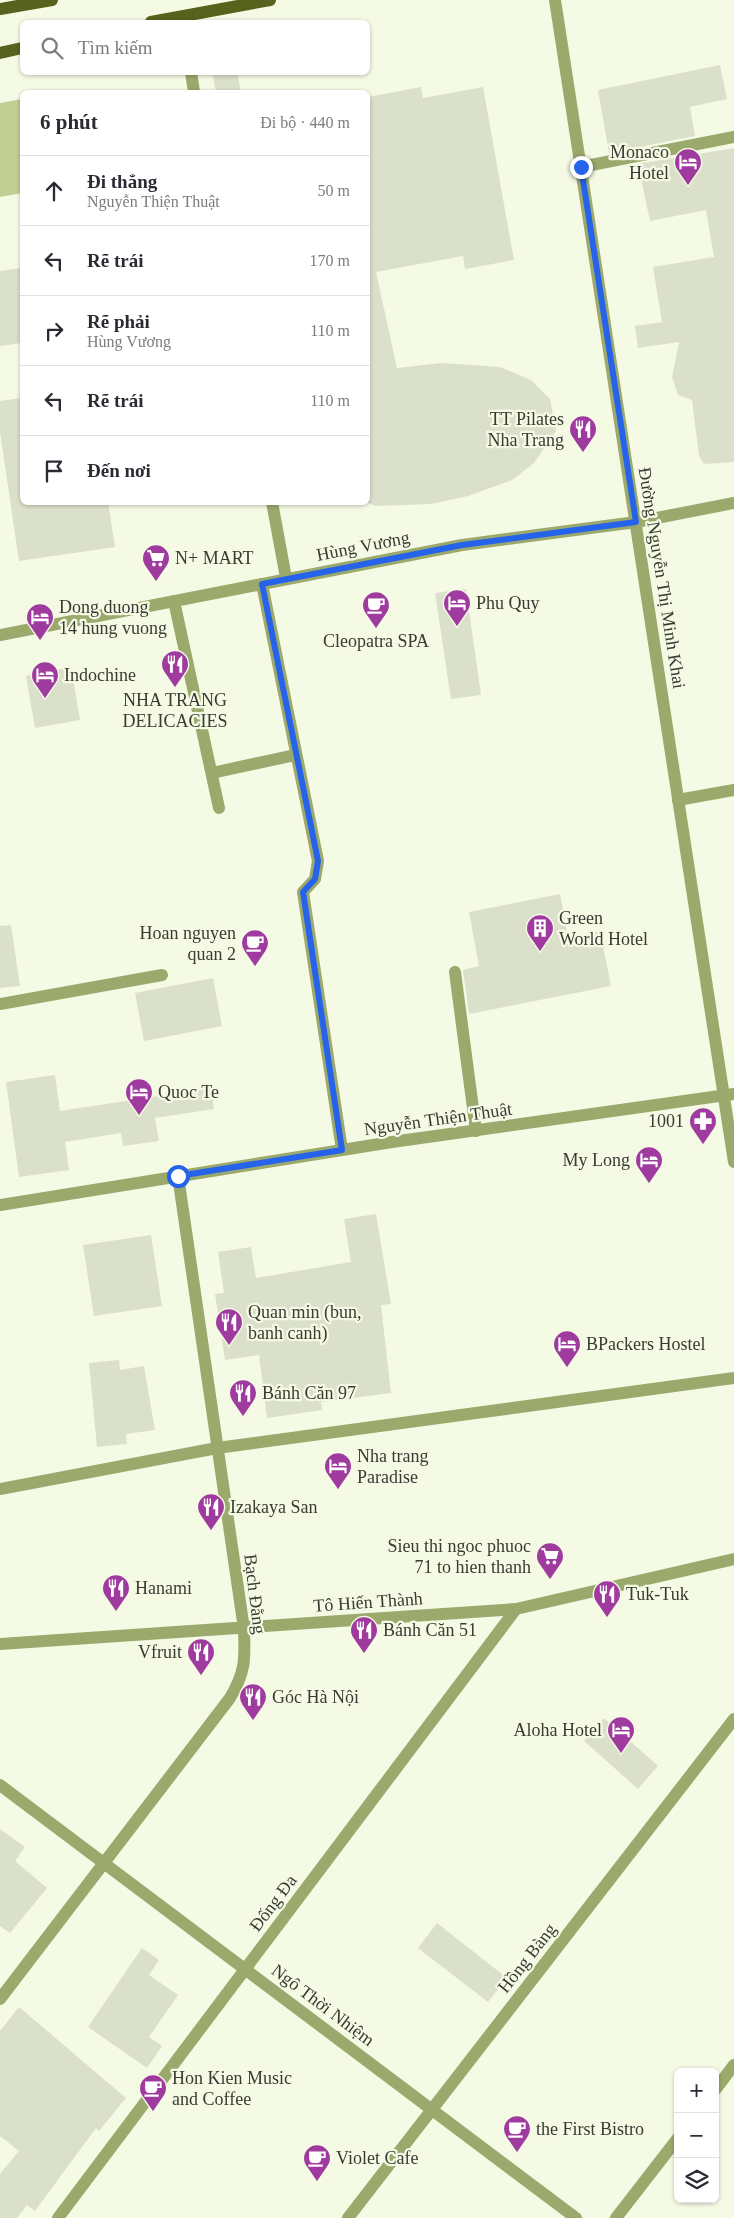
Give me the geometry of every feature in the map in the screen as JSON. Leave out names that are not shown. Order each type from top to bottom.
[{"type":"main road","points":[[0,9],[52,0]]},
{"type":"main road","points":[[181,20],[270,0]]},
{"type":"main road","points":[[0,53],[20,48]]},
{"type":"street","name":"Đường Nguyễn Thị Minh Khai","points":[[555,0],[678,800],[729,1095],[734,1162]]},
{"type":"street","points":[[191,75],[194,90]]},
{"type":"street","points":[[581,167],[734,137]]},
{"type":"street","name":"Hùng Vương","points":[[0,635],[462,545],[636,522],[734,503]]},
{"type":"street","points":[[273,505],[286,578]]},
{"type":"street","points":[[262,584],[295,755],[318,861],[315,879],[303,892],[342,1150]]},
{"type":"street","points":[[174,601],[219,808]]},
{"type":"street","points":[[212,773],[295,755]]},
{"type":"street","points":[[678,800],[734,790]]},
{"type":"street","points":[[455,972],[476,1131]]},
{"type":"street","points":[[0,1004],[162,975]]},
{"type":"street","name":"Nguyễn Thiện Thuật","points":[[0,1202],[342,1150],[729,1095]]},
{"type":"street","name":"Bạch Đằng","points":[[0,1999],[230,1698],[241,1680],[245,1658],[244,1629],[178,1176]]},
{"type":"street","points":[[0,1489],[217,1448],[734,1378]]},
{"type":"street","name":"Tô Hiến Thành","points":[[0,1644],[244,1629],[516,1609],[734,1559]]},
{"type":"street","name":"Đống Đa","points":[[58,2218],[516,1609]]},
{"type":"street","name":"Hồng Bàng","points":[[348,2218],[734,1720]]},
{"type":"street","name":"Ngô Thời Nhiệm","points":[[0,1785],[576,2218]]},
{"type":"street","points":[[719,2085],[734,2065]]},
{"type":"street","points":[[616,2218],[674,2143]]},
{"type":"green space","points":[[20,99],[20,193],[0,197],[0,103]]},
{"type":"building","points":[[720,65],[727,99],[690,107],[695,136],[609,153],[598,90]]},
{"type":"building","points":[[213,75],[238,75],[241,90],[216,90]]},
{"type":"building","points":[[421,87],[423,98],[483,87],[514,260],[465,269],[463,256],[376,272],[397,368],[442,363],[500,367],[531,380],[550,399],[556,431],[534,463],[512,480],[468,496],[431,504],[376,506],[370,504],[370,97]]},
{"type":"building","points":[[734,148],[734,462],[704,464],[699,456],[692,400],[678,395],[672,377],[679,342],[638,348],[635,326],[662,322],[653,267],[714,257],[706,210],[650,221],[638,164]]},
{"type":"building","points":[[20,268],[20,343],[0,346],[0,271]]},
{"type":"building","points":[[20,398],[20,505],[108,505],[115,547],[19,561],[0,432],[0,401]]},
{"type":"building","points":[[466,589],[481,695],[451,699],[435,593]]},
{"type":"building","points":[[71,667],[80,720],[35,728],[26,676]]},
{"type":"building","name":"Green World Hotel","points":[[560,894],[568,937],[600,931],[611,986],[469,1014],[463,970],[479,966],[469,912]]},
{"type":"building","points":[[11,925],[20,986],[0,988],[0,926]]},
{"type":"building","points":[[213,978],[222,1026],[144,1041],[135,993]]},
{"type":"building","points":[[55,1075],[60,1111],[211,1088],[214,1109],[155,1118],[159,1141],[123,1146],[121,1133],[65,1142],[69,1170],[19,1177],[6,1082]]},
{"type":"building","points":[[376,1214],[391,1304],[381,1305],[391,1393],[321,1402],[322,1410],[267,1418],[259,1355],[225,1360],[215,1294],[224,1293],[218,1252],[251,1247],[256,1278],[351,1262],[344,1219]]},
{"type":"building","points":[[151,1235],[162,1306],[94,1316],[83,1245]]},
{"type":"building","points":[[119,1360],[120,1370],[144,1366],[155,1430],[126,1434],[127,1444],[97,1447],[89,1363]]},
{"type":"building","name":"Aloha Hotel","points":[[604,1718],[658,1766],[638,1789],[584,1741]]},
{"type":"building","points":[[0,1829],[25,1847],[15,1861],[47,1888],[10,1933],[0,1926]]},
{"type":"building","points":[[437,1923],[507,1978],[488,2002],[418,1948]]},
{"type":"building","points":[[142,1948],[159,1960],[149,1975],[178,1995],[149,2037],[162,2046],[147,2068],[88,2027]]},
{"type":"building","points":[[19,2007],[126,2098],[99,2131],[96,2128],[35,2211],[27,2205],[17,2218],[0,2218],[0,2174],[19,2151],[0,2136],[0,2031]]},
{"type":"place","name":"Monaco Hotel","points":[[688,186]]},
{"type":"place","name":"TT Pilates Nha Trang","points":[[583,453]]},
{"type":"place","name":"N+ MART","points":[[156,582]]},
{"type":"place","name":"Phu Quy","points":[[457,627]]},
{"type":"place","name":"Cleopatra SPA","points":[[376,629]]},
{"type":"place","name":"Dong duong 14 hung vuong","points":[[40,641]]},
{"type":"place","name":"NHA TRANG DELICACIES","points":[[175,688]]},
{"type":"place","name":"Indochine","points":[[45,699]]},
{"type":"place","name":"Green World Hotel","points":[[540,952]]},
{"type":"place","name":"Hoan nguyen quan 2","points":[[255,967]]},
{"type":"place","name":"Quoc Te","points":[[139,1116]]},
{"type":"place","name":"1001","points":[[703,1145]]},
{"type":"place","name":"My Long","points":[[649,1184]]},
{"type":"place","name":"Quan min (bun, banh canh)","points":[[229,1346]]},
{"type":"place","name":"BPackers Hostel","points":[[567,1368]]},
{"type":"place","name":"Bánh Căn 97","points":[[243,1417]]},
{"type":"place","name":"Nha trang Paradise","points":[[338,1490]]},
{"type":"place","name":"Izakaya San","points":[[211,1531]]},
{"type":"place","name":"Sieu thi ngoc phuoc 71 to hien thanh","points":[[550,1580]]},
{"type":"place","name":"Hanami","points":[[116,1612]]},
{"type":"place","name":"Tuk-Tuk","points":[[607,1618]]},
{"type":"place","name":"Bánh Căn 51","points":[[364,1654]]},
{"type":"place","name":"Vfruit","points":[[201,1676]]},
{"type":"place","name":"Góc Hà Nội","points":[[253,1721]]},
{"type":"place","name":"Aloha Hotel","points":[[621,1754]]},
{"type":"place","name":"Hon Kien Music and Coffee","points":[[153,2112]]},
{"type":"place","name":"the First Bistro","points":[[517,2153]]},
{"type":"place","name":"Violet Cafe","points":[[317,2182]]},
{"type":"route","points":[[178,1176],[342,1150],[303,892],[315,879],[318,861],[295,755],[262,584],[462,545],[636,522],[581,167]]}]
